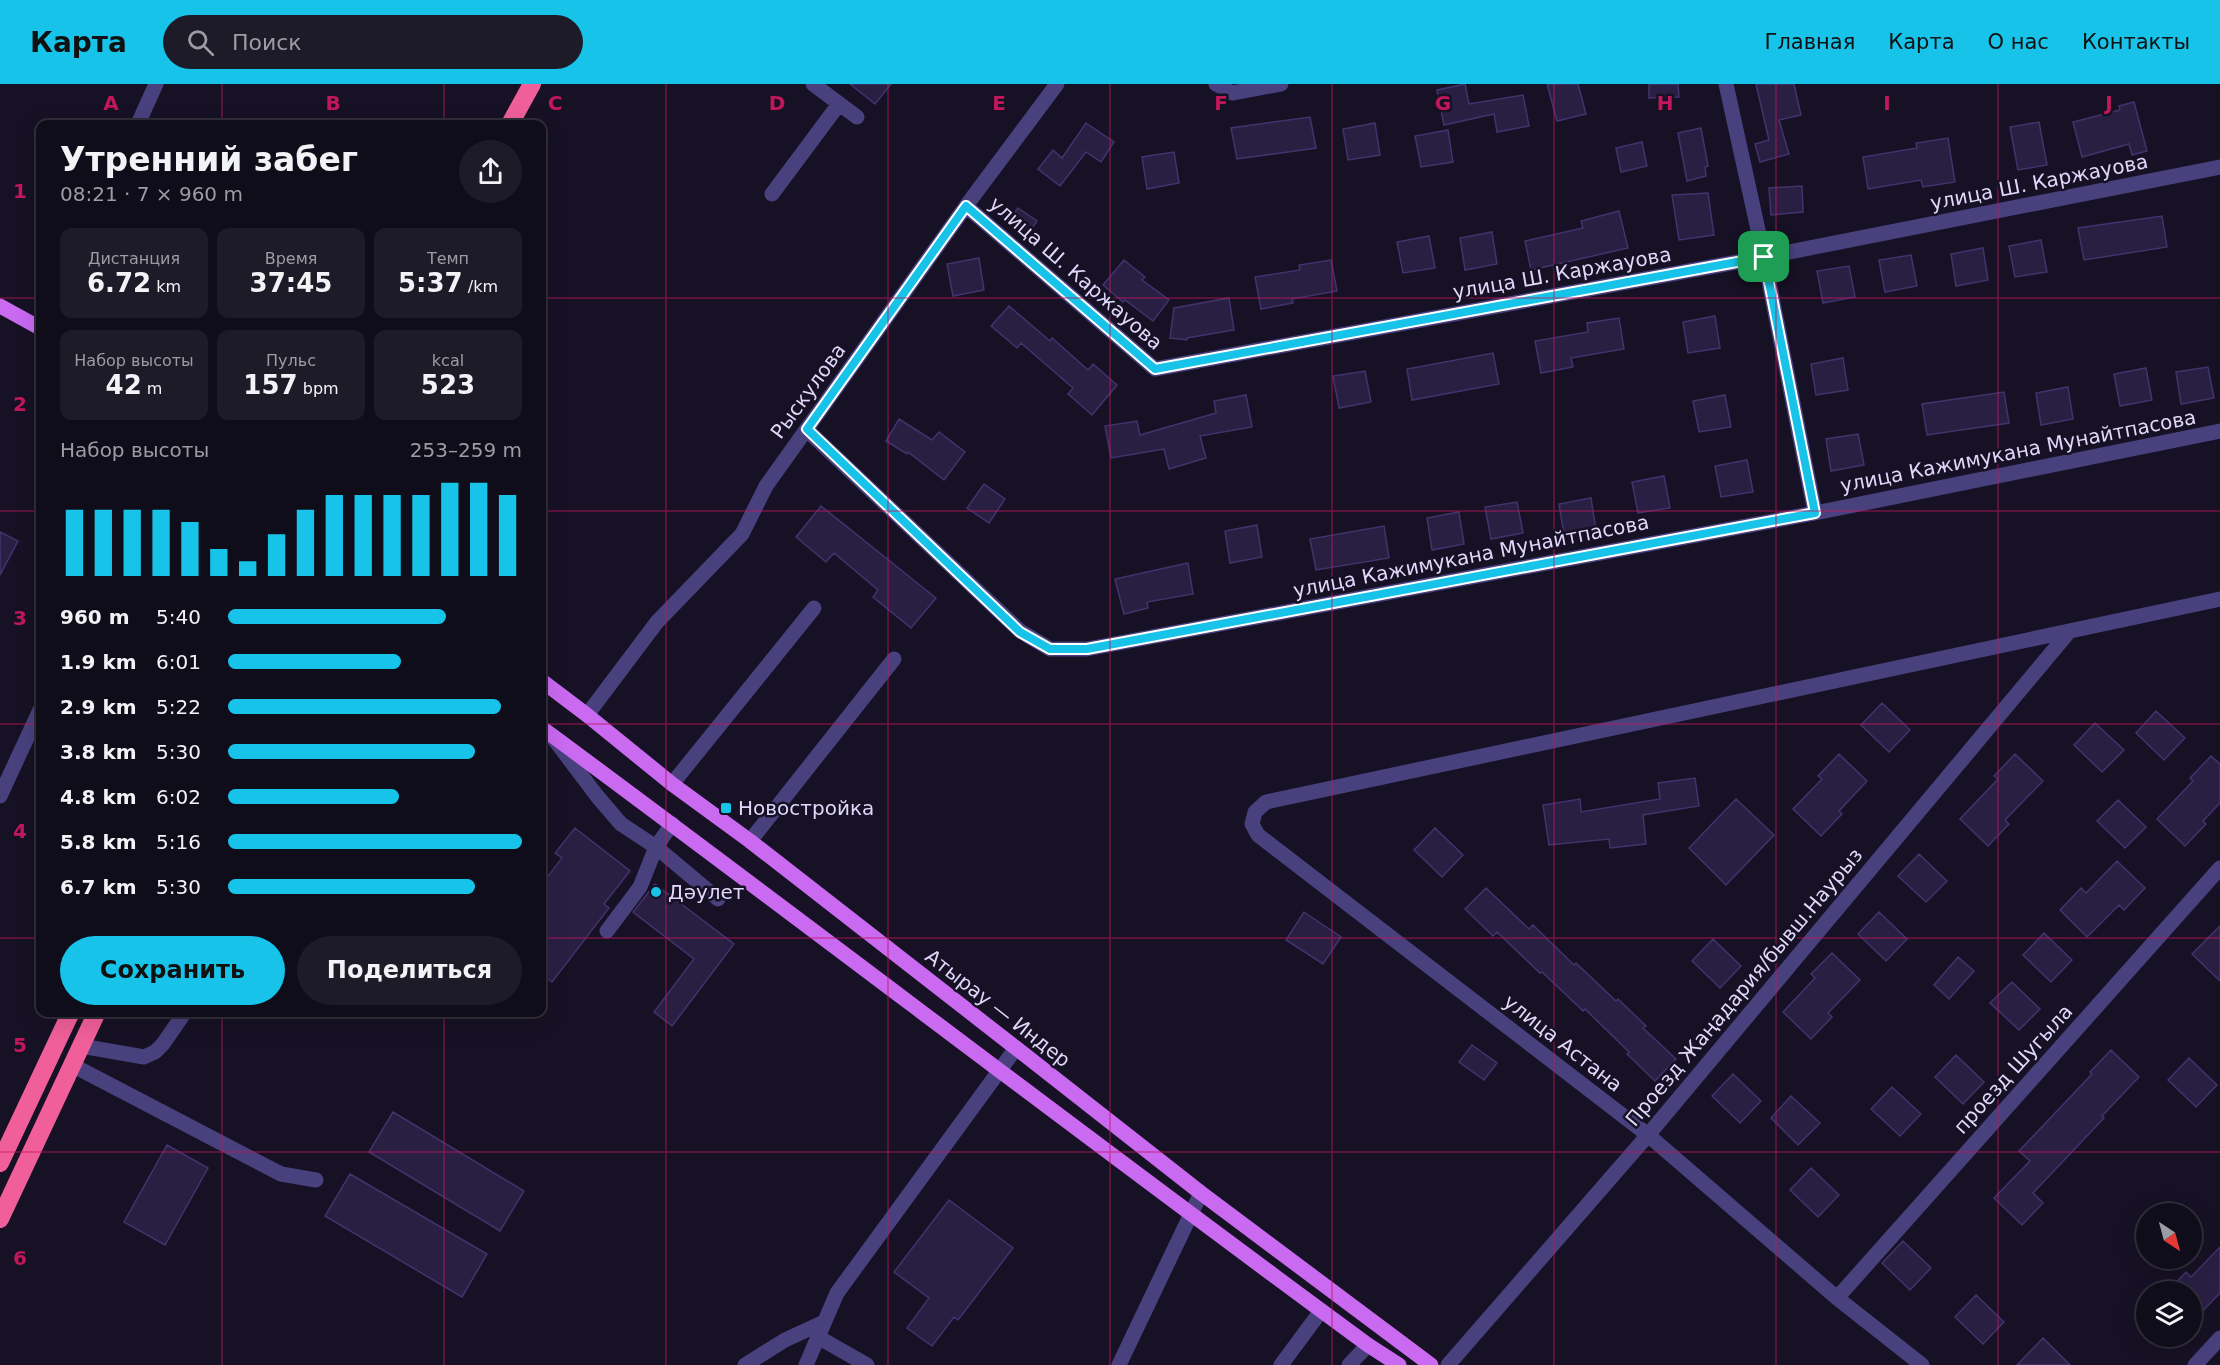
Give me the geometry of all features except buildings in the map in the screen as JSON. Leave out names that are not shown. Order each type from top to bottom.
[{"type":"highway","points":[[512,120],[532,84]]},
{"type":"highway","points":[[0,1163],[4,1144],[68,1017]]},
{"type":"highway","points":[[0,1219],[95,1017]]},
{"type":"main road","points":[[0,306],[36,326]]},
{"type":"main road","name":"Атырау — Индер","points":[[546,684],[1201,1193],[1431,1365]]},
{"type":"main road","points":[[546,731],[1321,1311],[1399,1365]]},
{"type":"street","points":[[140,120],[156,84]]},
{"type":"street","points":[[813,84],[857,117]]},
{"type":"street","name":"Рыскулова","points":[[587,715],[657,622],[742,534],[766,486],[966,206],[1057,84]]},
{"type":"street","points":[[1216,84],[1232,93],[1281,84]]},
{"type":"street","points":[[1726,84],[1764,257],[1815,513]]},
{"type":"street","points":[[772,194],[839,104]]},
{"type":"street","name":"улица Ш. Каржауова","points":[[966,206],[1155,369],[1764,257],[2220,167]]},
{"type":"street","name":"улица Кажимукана Мунайтпасова","points":[[807,429],[1020,632],[1050,649],[1087,649],[1815,513],[2220,432]]},
{"type":"street","points":[[2068,633],[2220,598]]},
{"type":"street","points":[[672,784],[814,609]]},
{"type":"street","name":"улица Астана","points":[[1922,1365],[1837,1298],[1648,1135],[1258,835],[1252,824],[1255,812],[1266,802],[2068,633]]},
{"type":"street","name":"Проезд Жаңадария/бывш.Наурыз","points":[[1448,1365],[1648,1135],[2068,633]]},
{"type":"street","points":[[750,841],[894,659]]},
{"type":"street","points":[[0,796],[36,719]]},
{"type":"street","points":[[546,731],[621,824],[656,847],[718,899]]},
{"type":"street","points":[[607,931],[640,887],[656,847],[672,824]]},
{"type":"street","name":"проезд Шугыла","points":[[1837,1298],[2220,868]]},
{"type":"street","points":[[81,1046],[144,1057],[155,1052],[163,1044],[182,1017]]},
{"type":"street","points":[[806,1365],[837,1293],[1016,1047]]},
{"type":"street","points":[[72,1065],[281,1174],[316,1180]]},
{"type":"street","points":[[1119,1365],[1201,1193]]},
{"type":"street","points":[[1281,1365],[1321,1311]]},
{"type":"street","points":[[745,1365],[785,1340],[824,1322]]},
{"type":"street","points":[[818,1337],[867,1365]]},
{"type":"street","points":[[2195,1365],[2220,1338]]},
{"type":"street","points":[[1349,1365],[1368,1345]]},
{"type":"place","name":"Новостройка","points":[[726,808]]},
{"type":"place","name":"Дәулет","points":[[656,892]]},
{"type":"route","points":[[966,206],[1155,369],[1764,257],[1815,513],[1087,649],[1050,649],[1020,632],[807,429],[966,206]]}]
